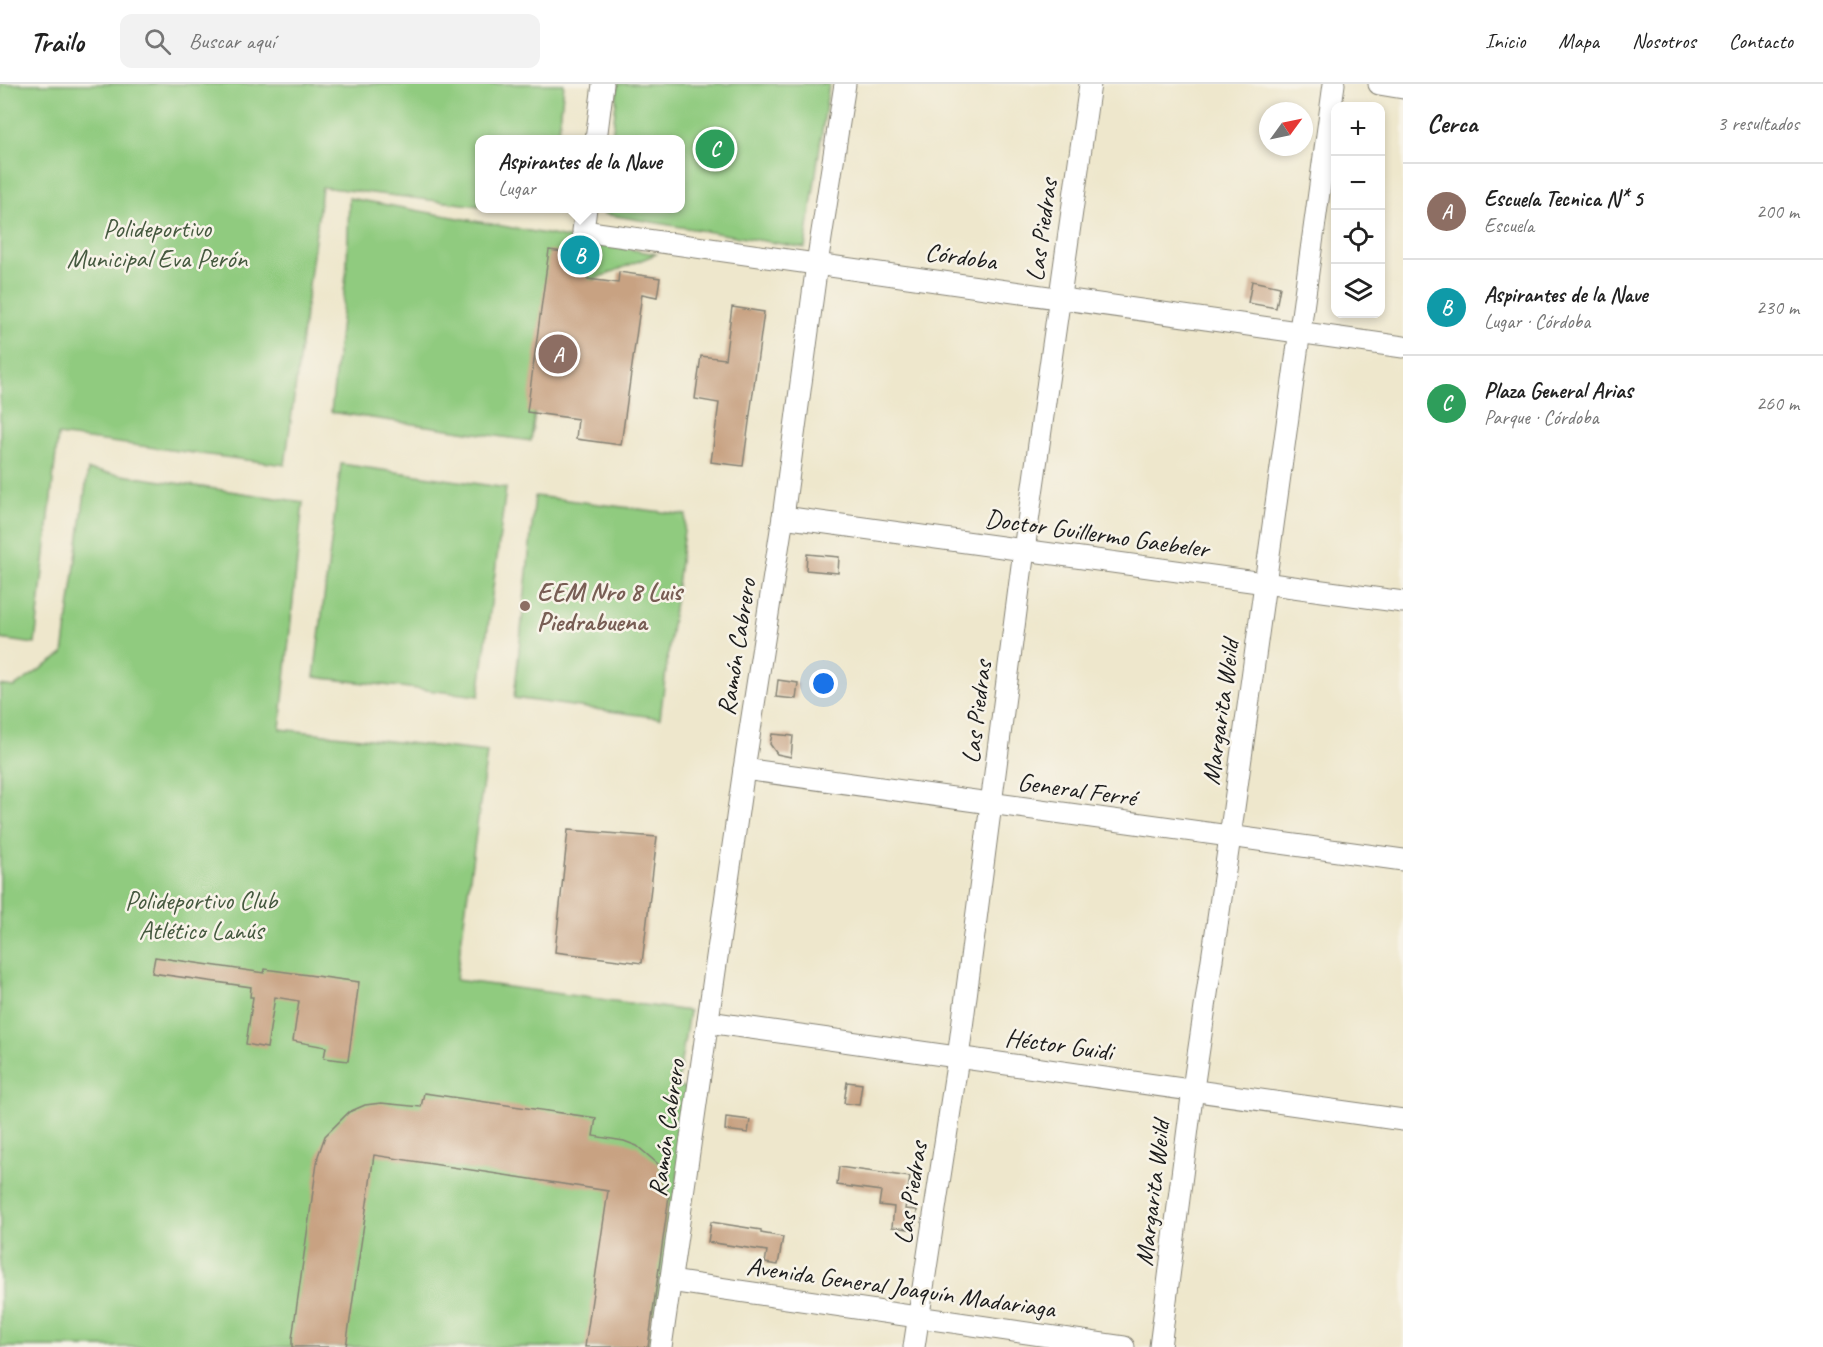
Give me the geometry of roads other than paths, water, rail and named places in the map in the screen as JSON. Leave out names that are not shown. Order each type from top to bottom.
[{"type":"street","points":[[597,135],[603,84]]},
{"type":"street","name":"Ramón Cabrero","points":[[670,1281],[845,84]]},
{"type":"street","name":"Las Piedras","points":[[914,1347],[957,1058],[1024,550],[1090,84]]},
{"type":"street","name":"Margarita Weild","points":[[1160,1347],[1193,1089],[1334,84]]},
{"type":"street","points":[[1378,84],[1403,88]]},
{"type":"street","name":"Córdoba","points":[[585,213],[583,231],[1403,346]]},
{"type":"street","name":"Doctor Guillermo Gaebeler","points":[[783,517],[1403,602]]},
{"type":"street","name":"General Ferré","points":[[744,769],[1403,861]]},
{"type":"street","name":"Héctor Guidi","points":[[708,1022],[1403,1120]]},
{"type":"street","points":[[661,1347],[670,1281]]},
{"type":"street","name":"Avenida General Joaquín Madariaga","points":[[670,1281],[1124,1347]]},
{"type":"place","name":"Plaza General Arias","points":[[715,149]]},
{"type":"place","name":"Aspirantes de la Nave","points":[[580,255]]},
{"type":"place","name":"Escuela Tecnica N* 5","points":[[558,354]]},
{"type":"place","name":"EEM Nro 8 Luis Piedrabuena","points":[[525,606]]},
{"type":"park label","name":"Polideportivo Municipal Eva Perón","points":[[157,243]]},
{"type":"park label","name":"Polideportivo Club Atlético Lanús","points":[[201,915]]}]
